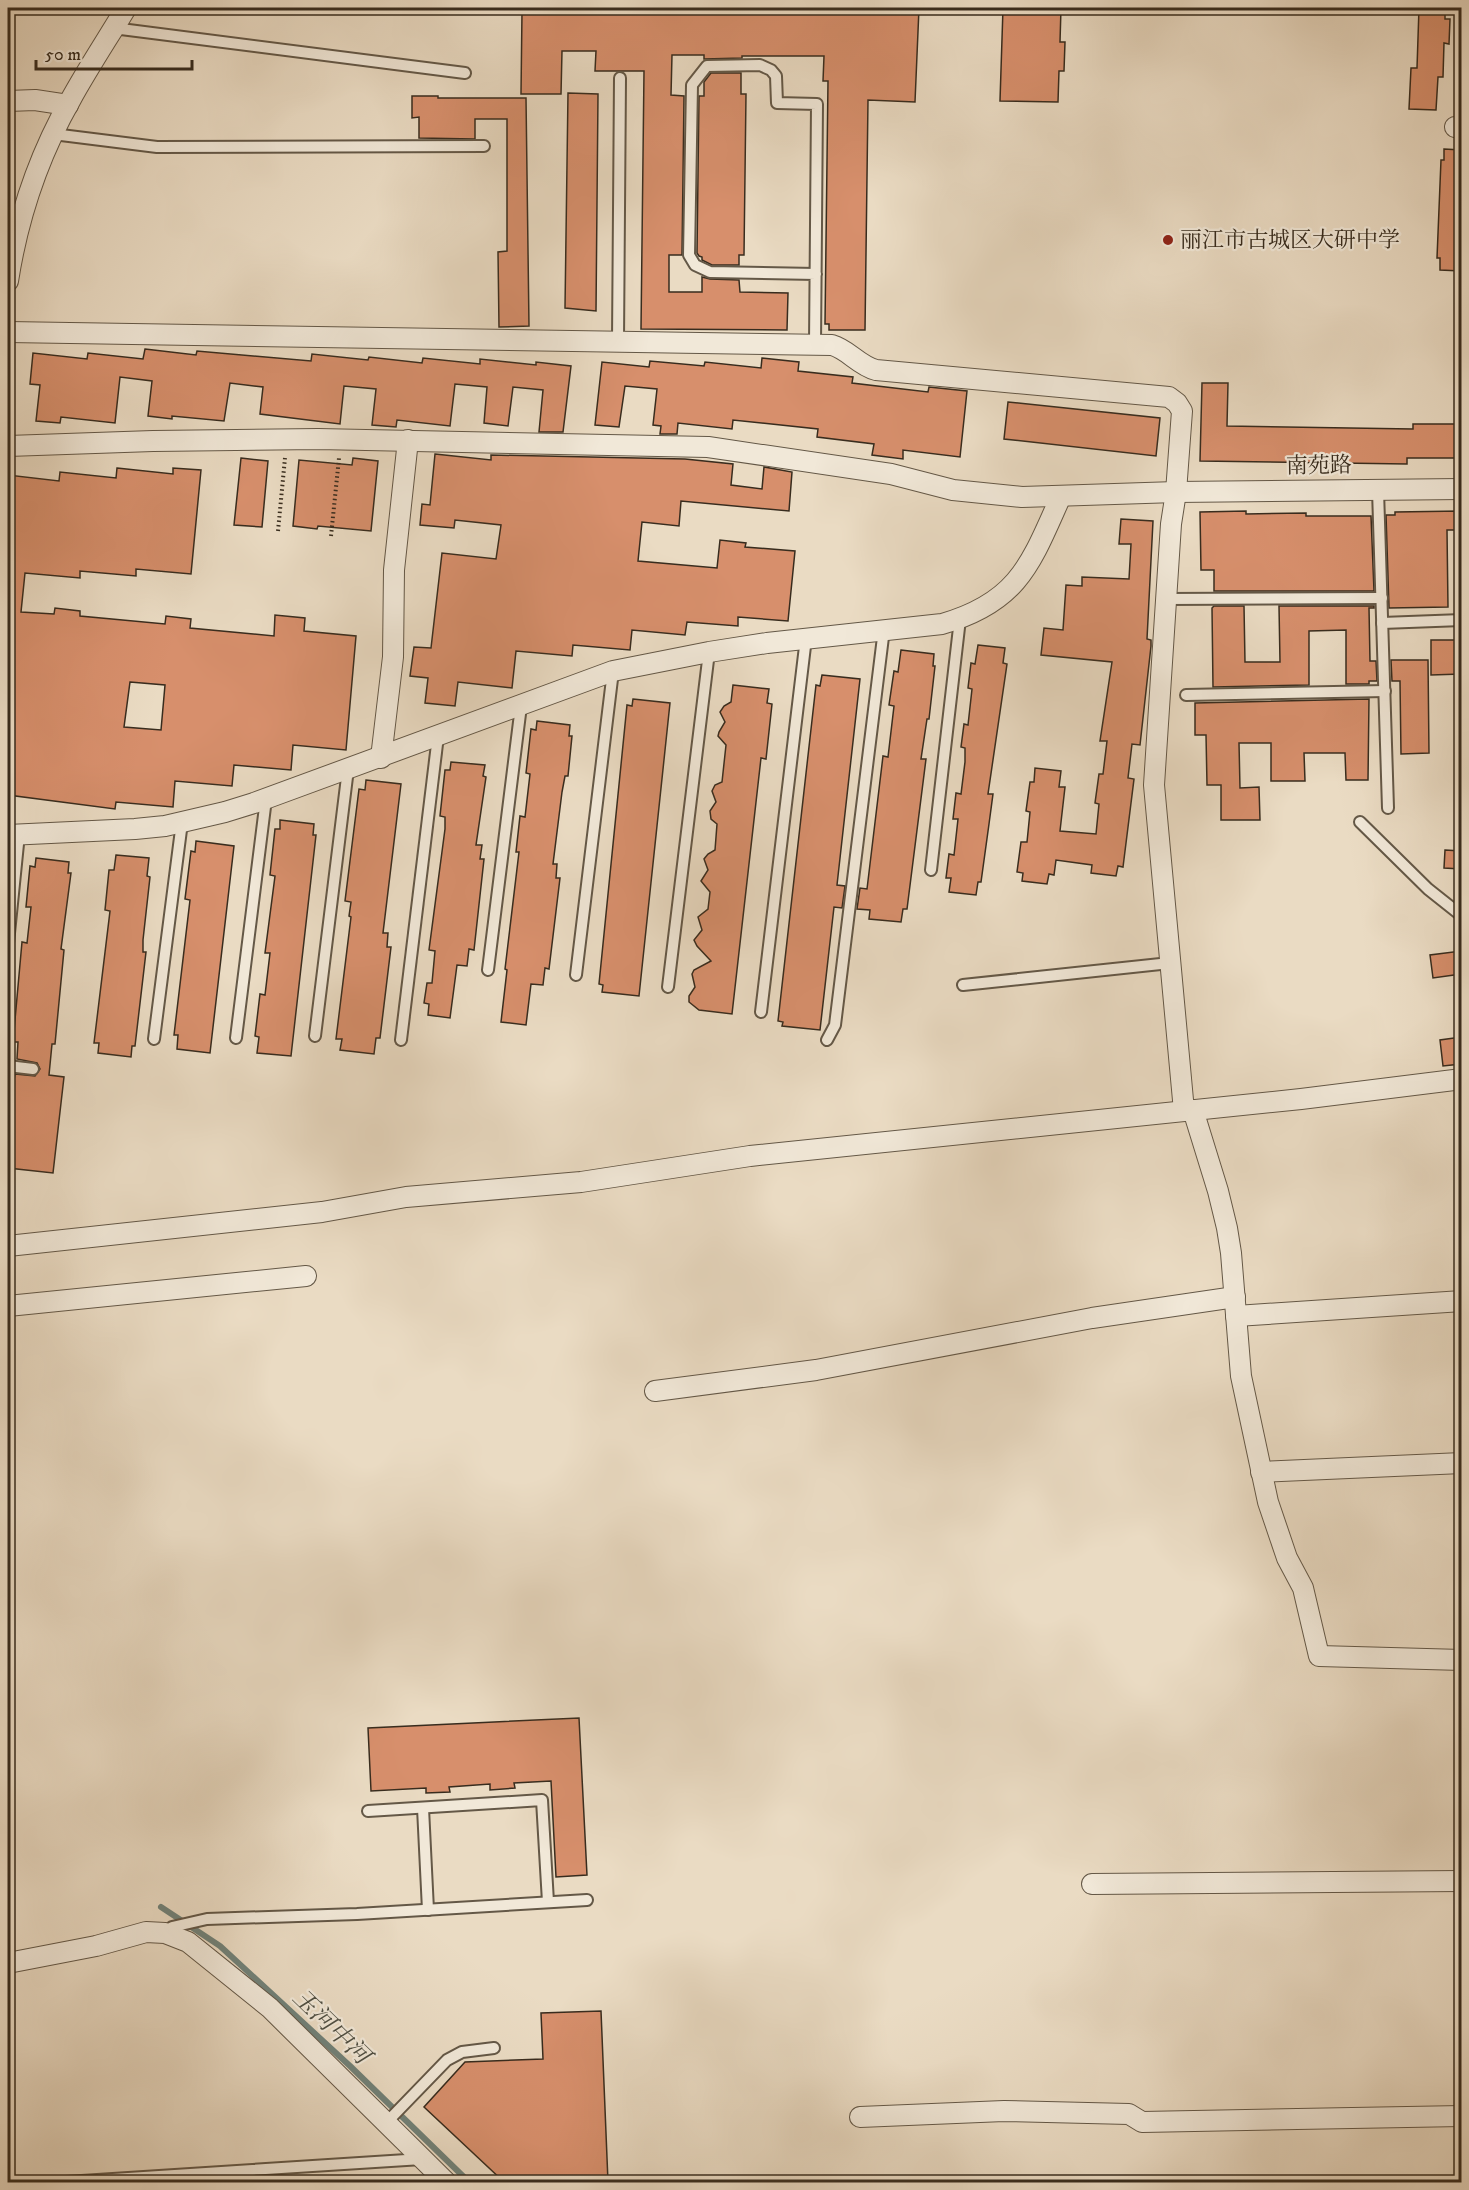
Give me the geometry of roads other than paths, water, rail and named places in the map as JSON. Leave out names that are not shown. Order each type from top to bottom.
[{"type":"street","points":[[8,281],[16,237],[26,203],[53,134],[126,8]]},
{"type":"street","points":[[8,100],[35,100],[68,105]]},
{"type":"street","points":[[8,332],[815,345],[840,348],[862,364],[876,370],[1168,398],[1177,403],[1182,411],[1176,492],[1171,524],[1155,785],[1170,963],[1189,1111],[1218,1191],[1227,1228],[1241,1376],[1261,1472],[1275,1526],[1287,1558],[1303,1588],[1319,1656],[1461,1660]]},
{"type":"street","points":[[381,758],[393,657],[394,570],[408,440]]},
{"type":"street","name":"南苑路","points":[[8,446],[153,441],[408,440],[708,447],[891,474],[922,483],[974,493],[1022,497],[1176,492],[1461,489]]},
{"type":"street","points":[[13,835],[135,829],[225,813],[381,758],[613,671],[709,652],[806,638],[942,624],[960,619],[993,602],[1021,576],[1032,561],[1061,496]]},
{"type":"street","points":[[8,1246],[322,1212],[406,1197],[581,1182],[762,1155],[1189,1111],[1461,1079]]},
{"type":"street","points":[[8,1306],[306,1276]]},
{"type":"street","points":[[655,1391],[816,1370],[1092,1318],[1235,1306],[1461,1301]]},
{"type":"street","points":[[1261,1472],[1461,1462]]},
{"type":"street","points":[[1092,1884],[1461,1881]]},
{"type":"street","points":[[8,1963],[96,1946],[146,1932],[165,1933],[188,1942],[270,2008],[446,2182]]},
{"type":"street","points":[[860,2117],[1004,2111],[1129,2114],[1142,2122],[1461,2116]]},
{"type":"lane","points":[[113,28],[465,73]]},
{"type":"lane","points":[[815,345],[816,274],[817,104],[777,103],[776,76],[766,67],[760,65],[707,66],[692,85],[689,255],[695,265],[710,272],[816,274]]},
{"type":"lane","points":[[618,341],[620,78]]},
{"type":"lane","points":[[53,134],[157,147],[484,146]]},
{"type":"lane","points":[[1378,490],[1388,807]]},
{"type":"lane","points":[[1166,600],[1382,598]]},
{"type":"lane","points":[[931,870],[960,619]]},
{"type":"lane","points":[[1382,622],[1461,620]]},
{"type":"lane","points":[[827,1040],[835,1025],[884,629]]},
{"type":"lane","points":[[761,1012],[806,638]]},
{"type":"lane","points":[[668,987],[709,652]]},
{"type":"lane","points":[[576,975],[613,671]]},
{"type":"lane","points":[[1186,695],[1385,691]]},
{"type":"lane","points":[[488,970],[521,706]]},
{"type":"lane","points":[[401,1040],[438,736]]},
{"type":"lane","points":[[315,1036],[348,769]]},
{"type":"lane","points":[[236,1038],[266,799]]},
{"type":"lane","points":[[154,1039],[182,822]]},
{"type":"lane","points":[[1360,822],[1428,889],[1461,916]]},
{"type":"lane","points":[[8,944],[13,835]]},
{"type":"lane","points":[[963,985],[1170,963]]},
{"type":"lane","points":[[8,1066],[33,1069]]},
{"type":"lane","points":[[368,1811],[542,1800],[548,1902]]},
{"type":"lane","points":[[423,1808],[428,1910]]},
{"type":"lane","points":[[165,1933],[172,1927],[207,1919],[428,1910],[587,1900]]},
{"type":"lane","points":[[386,2123],[447,2060],[462,2052],[494,2048]]},
{"type":"lane","points":[[66,2182],[422,2159]]},
{"type":"waterway","name":"玉河中河","points":[[161,1907],[220,1946],[350,2066],[469,2182]]},
{"type":"place","name":"丽江市古城区大研中学","points":[[1168,240]]}]
